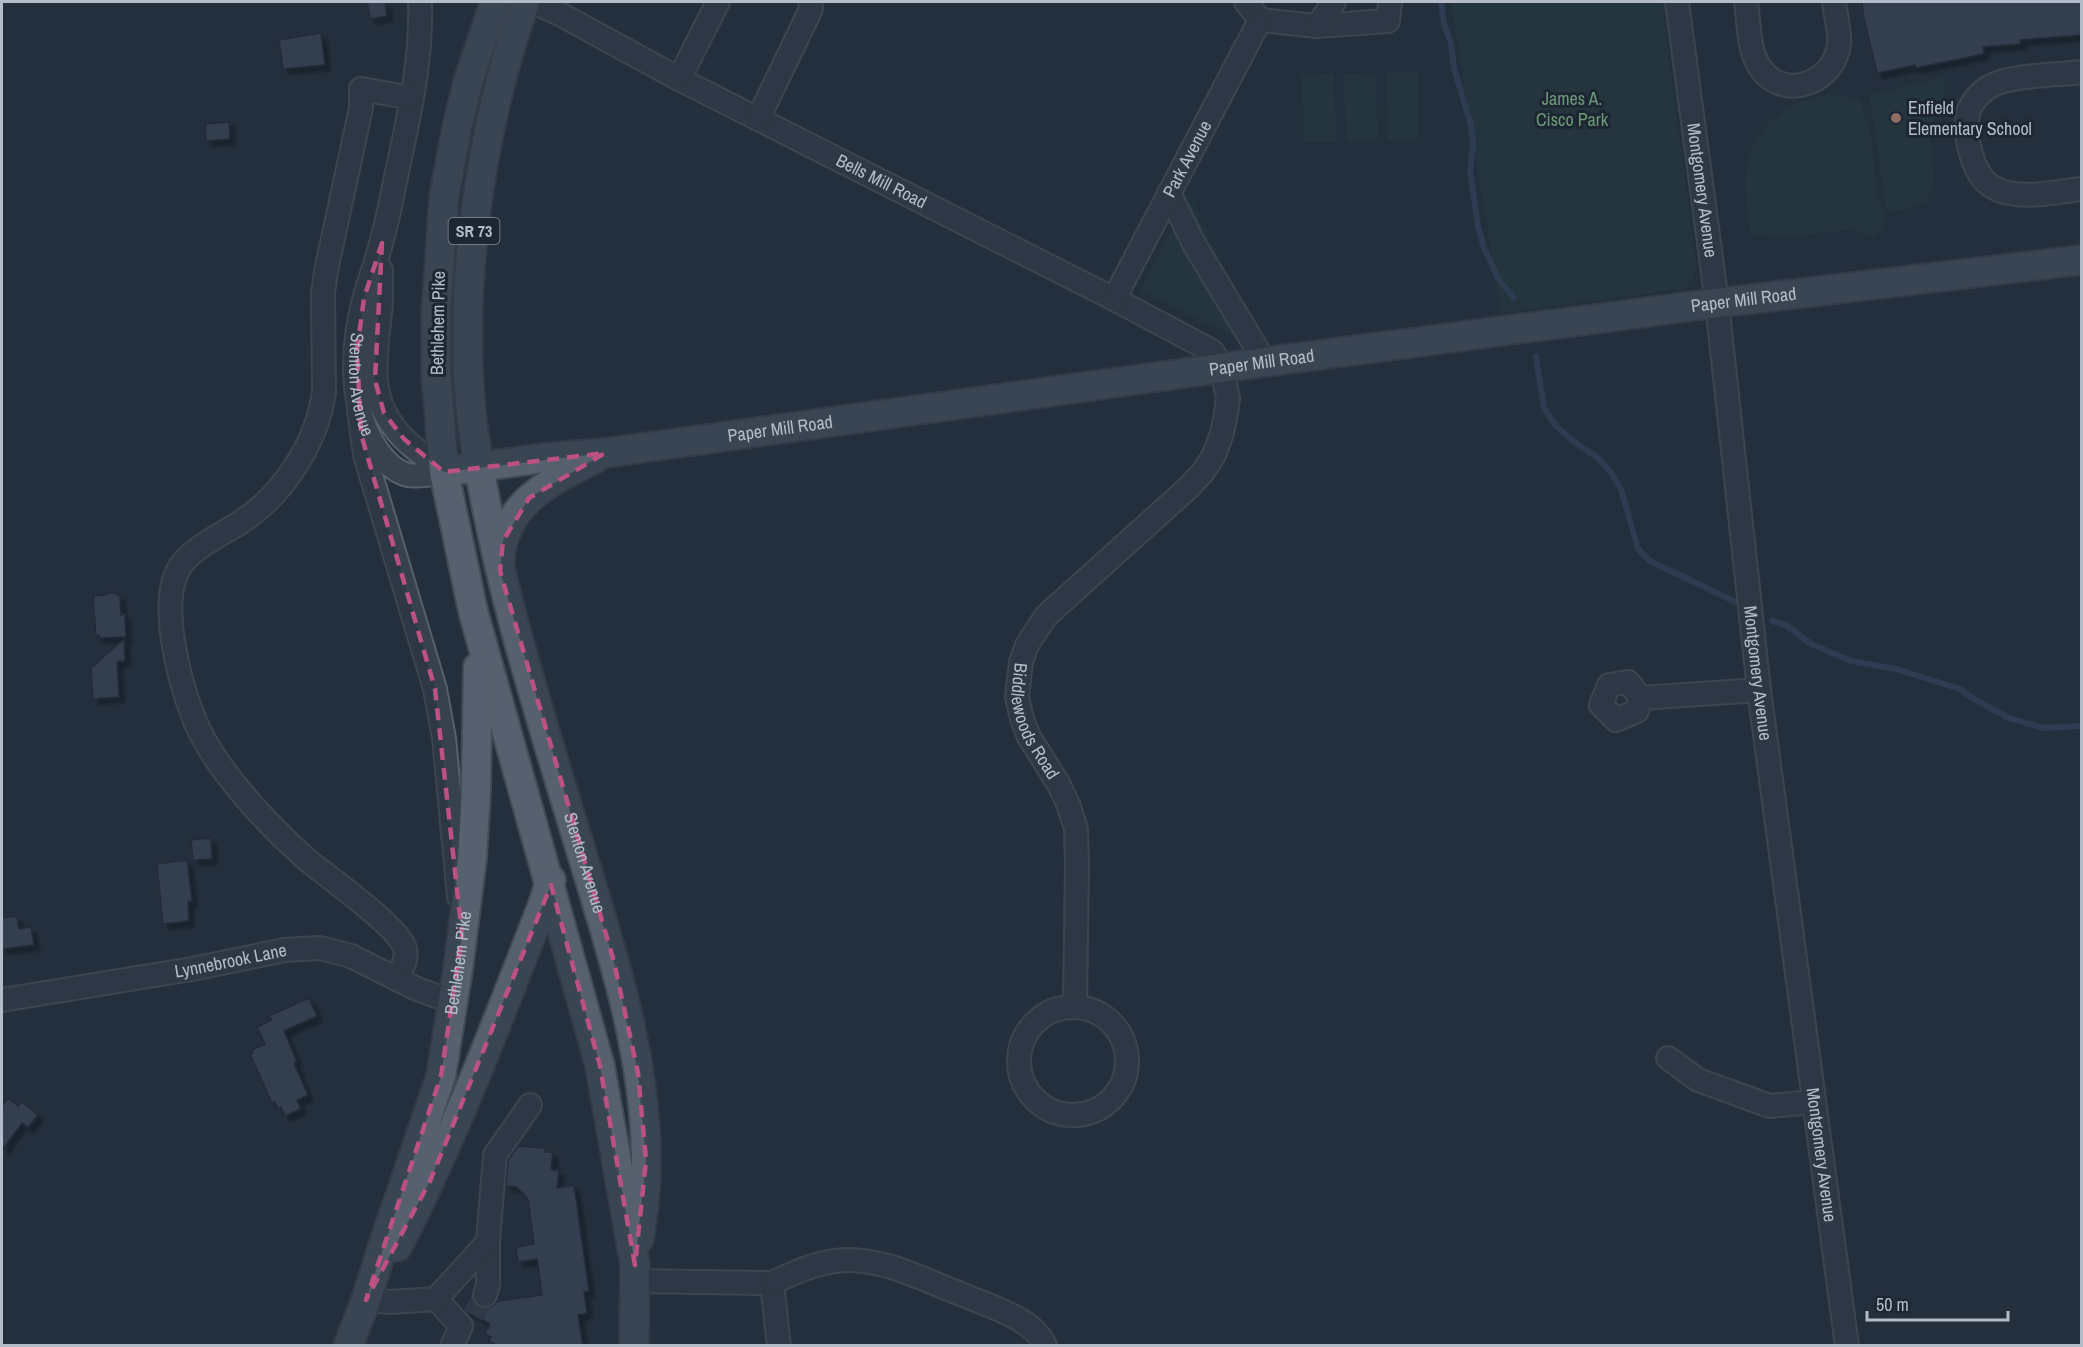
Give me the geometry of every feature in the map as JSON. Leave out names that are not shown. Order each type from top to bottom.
[{"type":"main road","name":"Bethlehem Pike","points":[[444,472],[436,373],[436,314],[444,197],[468,82],[495,2]]},
{"type":"main road","name":"Bethlehem Pike","points":[[479,466],[473,425],[468,347],[468,312],[476,210],[508,50],[525,2]]},
{"type":"main road","name":"Paper Mill Road","points":[[444,472],[543,458],[605,453],[1266,362],[1717,303],[2082,260]]},
{"type":"main road","points":[[500,571],[503,541],[516,515],[529,498],[550,482],[605,453]]},
{"type":"main road","name":"Stenton Avenue","points":[[479,466],[500,571],[614,962],[638,1073],[646,1160],[635,1273],[634,1346]]},
{"type":"main road","name":"Stenton Avenue","points":[[444,472],[473,611],[600,1066],[635,1273]]},
{"type":"main road","name":"Bethlehem Pike","points":[[348,1346],[366,1300],[381,1249],[438,1088],[453,1002],[474,827],[478,746],[478,658],[473,611]]},
{"type":"main road","name":"Bethlehem Pike","points":[[366,1300],[394,1254],[430,1181],[518,969],[550,882],[559,840],[562,790]]},
{"type":"street","name":"Stenton Avenue","points":[[420,2],[420,38],[412,98],[382,243],[364,298],[356,372],[359,410],[371,442],[381,456],[399,472],[409,475],[444,472]]},
{"type":"street","name":"Bells Mill Road","points":[[533,2],[1212,351],[1222,368]]},
{"type":"street","points":[[679,79],[718,2]]},
{"type":"street","points":[[758,119],[811,9],[810,2]]},
{"type":"street","points":[[1246,2],[1260,20],[1317,26],[1388,21],[1390,2]]},
{"type":"street","points":[[1317,26],[1334,2]]},
{"type":"street","name":"Montgomery Avenue","points":[[1677,2],[1717,303],[1759,690],[1847,1346]]},
{"type":"street","points":[[1746,2],[1755,58],[1761,70],[1771,79],[1795,86],[1822,77],[1831,67],[1839,42],[1834,2]]},
{"type":"street","name":"Park Avenue","points":[[1114,299],[1260,20]]},
{"type":"street","points":[[2082,72],[2004,80],[1989,86],[1974,100],[1968,114],[1971,157],[1978,174],[1990,186],[2007,192],[2027,194],[2082,189]]},
{"type":"street","points":[[396,978],[404,966],[406,957],[401,941],[376,916],[308,861],[274,829],[243,794],[210,748],[196,724],[182,681],[171,625],[170,603],[171,588],[182,564],[201,548],[266,504],[289,477],[308,441],[323,399],[325,373],[323,293],[361,108],[361,89],[412,98]]},
{"type":"street","points":[[1169,193],[1194,244],[1266,362]]},
{"type":"street","name":"Stenton Avenue","points":[[382,243],[381,302],[375,380],[379,398],[384,413],[393,427],[444,472]]},
{"type":"street","name":"Biddlewoods Road","points":[[1075,1006],[1076,829],[1058,783],[1029,737],[1022,719],[1017,697],[1020,662],[1026,645],[1046,616],[1203,472],[1218,445],[1225,420],[1228,399],[1222,368]]},
{"type":"street","points":[[359,410],[365,455],[437,698],[448,774],[462,935]]},
{"type":"street","points":[[1641,698],[1759,690]]},
{"type":"street","name":"Lynnebrook Lane","points":[[2,1000],[192,969],[285,950],[320,948],[360,960],[417,989],[453,1002]]},
{"type":"street","points":[[1075,1006],[1093,1010],[1109,1020],[1121,1035],[1126,1053],[1126,1072],[1120,1088],[1108,1102],[1092,1112],[1073,1115],[1059,1113],[1042,1105],[1028,1092],[1020,1074],[1020,1049],[1027,1031],[1040,1018],[1056,1009],[1075,1006]]},
{"type":"street","points":[[1668,1058],[1698,1080],[1770,1106],[1814,1102]]},
{"type":"street","points":[[485,1294],[488,1285],[488,1242],[495,1155],[530,1105]]},
{"type":"street","points":[[366,1300],[399,1302],[436,1299],[488,1242]]},
{"type":"street","points":[[635,1273],[772,1283],[815,1264],[847,1260],[866,1262],[897,1269],[1004,1311],[1033,1329],[1045,1346]]},
{"type":"street","points":[[772,1283],[779,1346]]},
{"type":"street","points":[[436,1299],[462,1329]]},
{"type":"highlighted area","points":[[382,243],[375,380],[384,413],[404,439],[444,472],[605,453],[529,498],[503,541],[500,571],[614,962],[638,1073],[646,1160],[635,1265],[600,1066],[551,885],[430,1181],[366,1300],[441,1076],[462,935],[435,689],[361,434],[357,350],[364,298]]},
{"type":"green space","name":"James A. Cisco Park","points":[[1451,2],[1662,2],[1697,268],[1693,280],[1682,289],[1501,313]]},
{"type":"green space","points":[[1417,72],[1419,139],[1388,140],[1386,73]]},
{"type":"green space","points":[[1375,73],[1378,140],[1346,141],[1344,74]]},
{"type":"green space","points":[[1334,74],[1336,142],[1304,142],[1302,75]]},
{"type":"green space","points":[[1944,77],[1945,99],[1930,127],[1934,184],[1925,201],[1902,210],[1886,209],[1870,95]]},
{"type":"green space","points":[[1832,95],[1846,96],[1861,102],[1871,136],[1877,198],[1888,219],[1874,237],[1851,229],[1791,237],[1755,234],[1750,230],[1745,186],[1747,162],[1753,146],[1761,132],[1784,110],[1815,98]]},
{"type":"green space","points":[[1189,195],[1261,345],[1256,346],[1140,291]]},
{"type":"building","points":[[367,2],[385,2],[387,16],[370,19]]},
{"type":"building","name":"Enfield Elementary School","points":[[1862,2],[2082,2],[2082,35],[2020,40],[2020,44],[1983,47],[1984,54],[1916,68],[1915,65],[1877,73]]},
{"type":"building","points":[[321,33],[325,65],[283,69],[279,40]]},
{"type":"building","points":[[229,122],[230,139],[206,141],[205,124]]},
{"type":"building","points":[[111,592],[120,596],[121,615],[125,614],[126,637],[99,638],[99,635],[96,636],[93,596]]},
{"type":"building","points":[[124,639],[125,661],[117,662],[119,697],[93,699],[91,668]]},
{"type":"building","points":[[211,838],[212,859],[193,860],[191,840]]},
{"type":"building","points":[[187,860],[192,901],[188,902],[189,921],[163,924],[157,864]]},
{"type":"building","points":[[17,916],[19,929],[31,927],[34,945],[2,949],[2,918]]},
{"type":"building","points":[[309,998],[317,1016],[284,1031],[297,1062],[294,1063],[308,1095],[297,1100],[301,1109],[285,1116],[281,1107],[278,1109],[275,1102],[272,1103],[250,1054],[253,1053],[252,1050],[265,1044],[257,1027],[272,1020],[269,1016]]},
{"type":"building","points":[[8,1098],[18,1106],[22,1102],[38,1115],[28,1128],[22,1123],[2,1150],[2,1106]]},
{"type":"building","points":[[518,1146],[546,1148],[545,1152],[553,1152],[551,1170],[559,1170],[557,1188],[574,1185],[589,1291],[584,1292],[587,1313],[578,1315],[583,1346],[498,1346],[489,1341],[491,1337],[485,1334],[490,1324],[464,1309],[472,1295],[476,1305],[488,1308],[497,1301],[542,1295],[537,1259],[518,1262],[516,1247],[534,1244],[528,1199],[517,1187],[506,1186],[508,1160]]},
{"type":"waterway","points":[[1441,2],[1444,24],[1451,43],[1454,68],[1471,125],[1473,145],[1470,171],[1478,226],[1484,248],[1498,278],[1514,298]]},
{"type":"waterway","points":[[1536,357],[1544,408],[1555,425],[1597,457],[1612,474],[1621,489],[1638,549],[1650,561],[1740,604]]},
{"type":"waterway","points":[[1772,621],[1786,625],[1811,644],[1851,661],[1896,669],[1960,689],[2009,718],[2044,728],[2082,726]]},
{"type":"tunnel","points":[[473,1315],[485,1295]]},
{"type":"place","name":"Enfield Elementary School","points":[[1896,118]]}]
